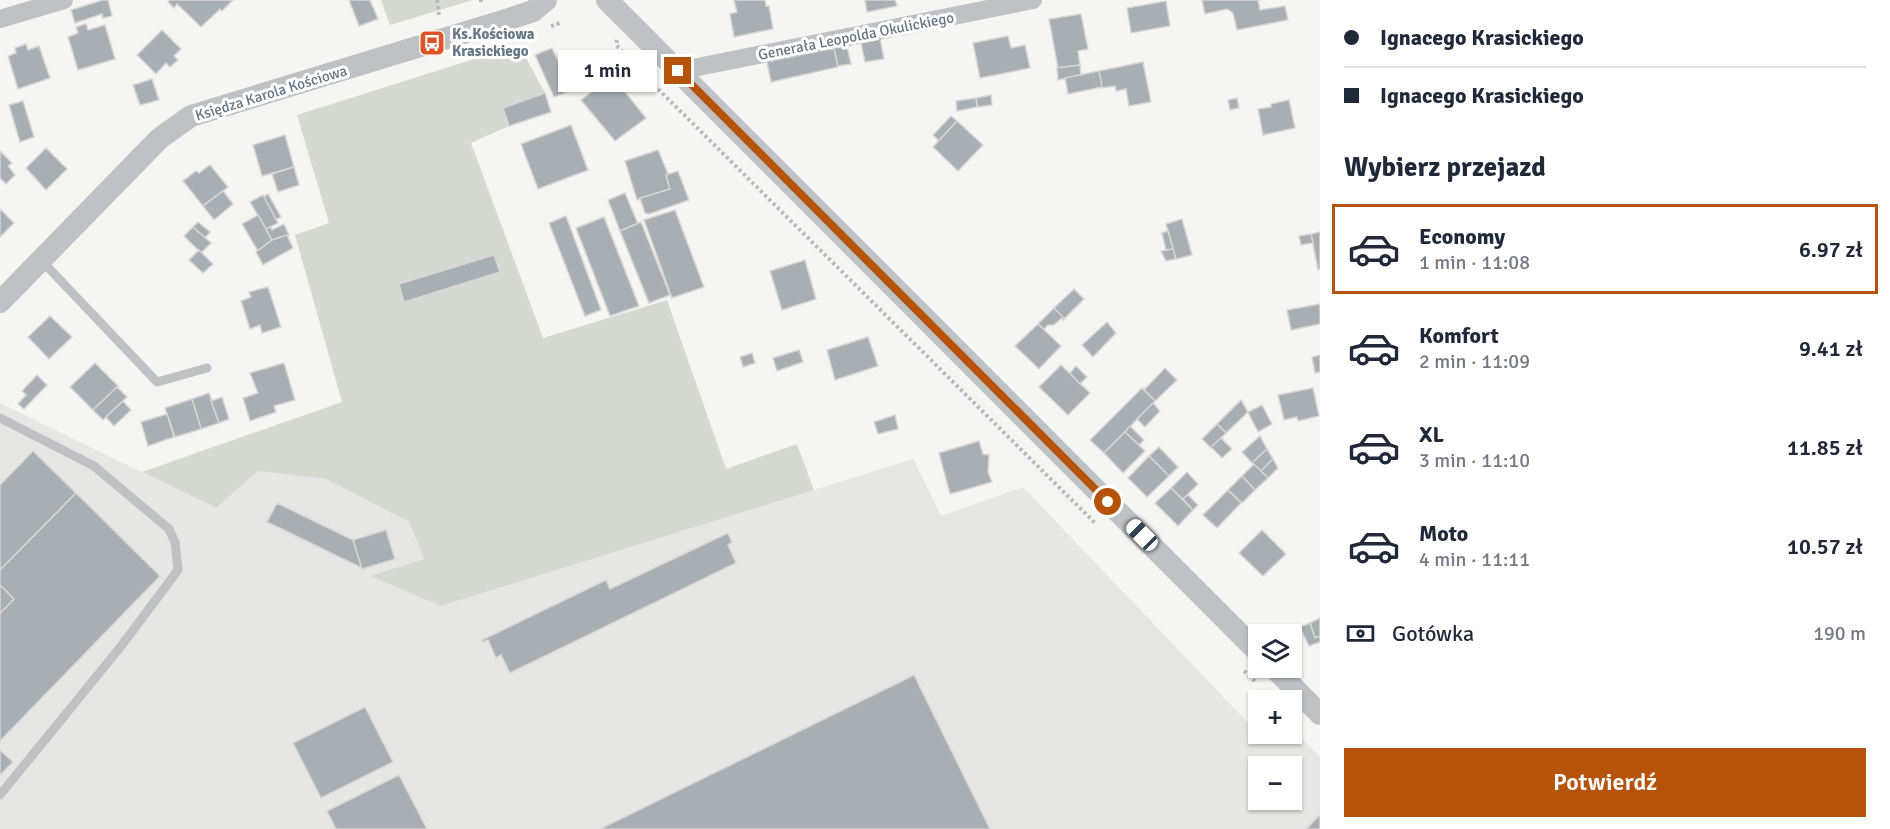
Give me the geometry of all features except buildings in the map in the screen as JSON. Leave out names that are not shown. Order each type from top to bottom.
[{"type":"street","points":[[0,19],[64,0]]},
{"type":"street","name":"Księdza Karola Kościowa","points":[[1,301],[160,138],[191,116],[510,20],[533,11],[546,0]]},
{"type":"street","points":[[607,0],[1248,642]]},
{"type":"street","name":"Generała Leopolda Okulickiego","points":[[678,71],[1033,0]]},
{"type":"street","points":[[1284,678],[1320,714]]},
{"type":"lane","points":[[41,260],[157,382],[207,368]]},
{"type":"lane","points":[[0,418],[94,466],[169,528],[175,542],[178,570],[122,645],[0,795]]},
{"type":"path","points":[[437,0],[439,15]]},
{"type":"path","points":[[549,27],[560,23]]},
{"type":"path","points":[[618,34],[616,45],[650,81],[1100,529]]},
{"type":"path","points":[[1243,669],[1258,685]]},
{"type":"shaded area","points":[[381,0],[473,0],[390,25]]},
{"type":"shaded area","points":[[519,45],[545,93],[503,108],[509,126],[471,143],[543,338],[667,300],[726,469],[797,444],[814,490],[441,606],[370,576],[424,559],[409,522],[326,479],[258,471],[216,508],[142,472],[342,402],[295,235],[329,223],[297,115]]},
{"type":"shaded area","points":[[0,403],[215,508],[258,471],[326,479],[409,522],[424,559],[371,576],[441,606],[913,459],[941,516],[1023,487],[1248,723],[1248,744],[1302,744],[1302,739],[1320,757],[1320,829],[0,829]]},
{"type":"place","name":"Ks.Kościowa Krasickiego","points":[[432,43]]},
{"type":"route","points":[[678,71],[1108,502]]}]
